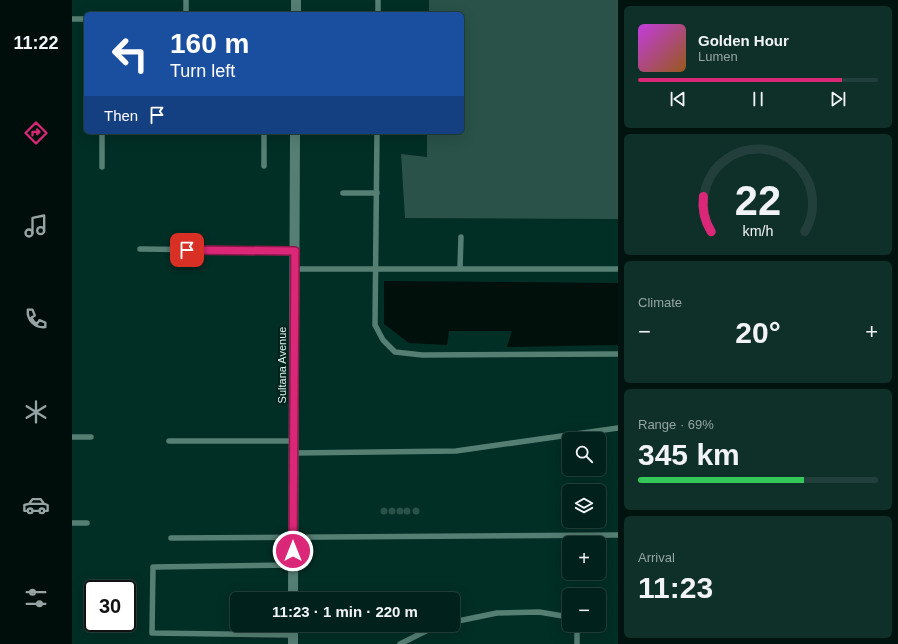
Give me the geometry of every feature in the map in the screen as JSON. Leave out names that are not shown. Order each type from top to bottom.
[{"type":"street","points":[[296,0],[296,12]]},
{"type":"street","name":"Sultana Avenue","points":[[293,592],[295,134]]},
{"type":"lane","points":[[186,0],[186,12]]},
{"type":"lane","points":[[378,0],[378,12]]},
{"type":"lane","points":[[72,19],[84,19]]},
{"type":"lane","points":[[102,134],[102,167]]},
{"type":"lane","points":[[264,134],[264,166]]},
{"type":"lane","points":[[377,134],[375,325],[383,340],[395,352],[422,355],[618,354]]},
{"type":"lane","points":[[343,193],[376,193]]},
{"type":"lane","points":[[460,268],[461,237]]},
{"type":"lane","points":[[140,249],[295,251]]},
{"type":"lane","points":[[295,269],[618,269]]},
{"type":"lane","points":[[294,454],[456,451],[618,428]]},
{"type":"lane","points":[[72,437],[91,437]]},
{"type":"lane","points":[[169,441],[294,441]]},
{"type":"lane","points":[[72,523],[87,523]]},
{"type":"lane","points":[[171,538],[618,535]]},
{"type":"lane","points":[[293,565],[153,567],[152,633],[293,635]]},
{"type":"lane","points":[[460,621],[497,613],[539,612],[562,617]]},
{"type":"lane","points":[[400,644],[424,632]]},
{"type":"lane","points":[[577,632],[577,644]]},
{"type":"shaded area","points":[[384,281],[618,283],[618,345],[507,347],[512,331],[449,331],[447,345],[409,343],[384,324]]},
{"type":"building","points":[[429,0],[618,0],[618,219],[405,218],[401,154],[427,157],[427,134],[464,134],[464,12],[429,12]]},
{"type":"building","points":[[384,507],[388,511],[384,515],[380,511]]},
{"type":"building","points":[[400,507],[404,511],[400,515],[396,511]]},
{"type":"building","points":[[407,507],[410,508],[410,514],[407,515],[404,514],[403,511],[404,508]]},
{"type":"building","points":[[416,507],[420,511],[416,515],[412,511]]},
{"type":"building","points":[[392,508],[395,511],[392,514],[389,511]]},
{"type":"route","points":[[187,250],[295,251],[293,551]]}]
